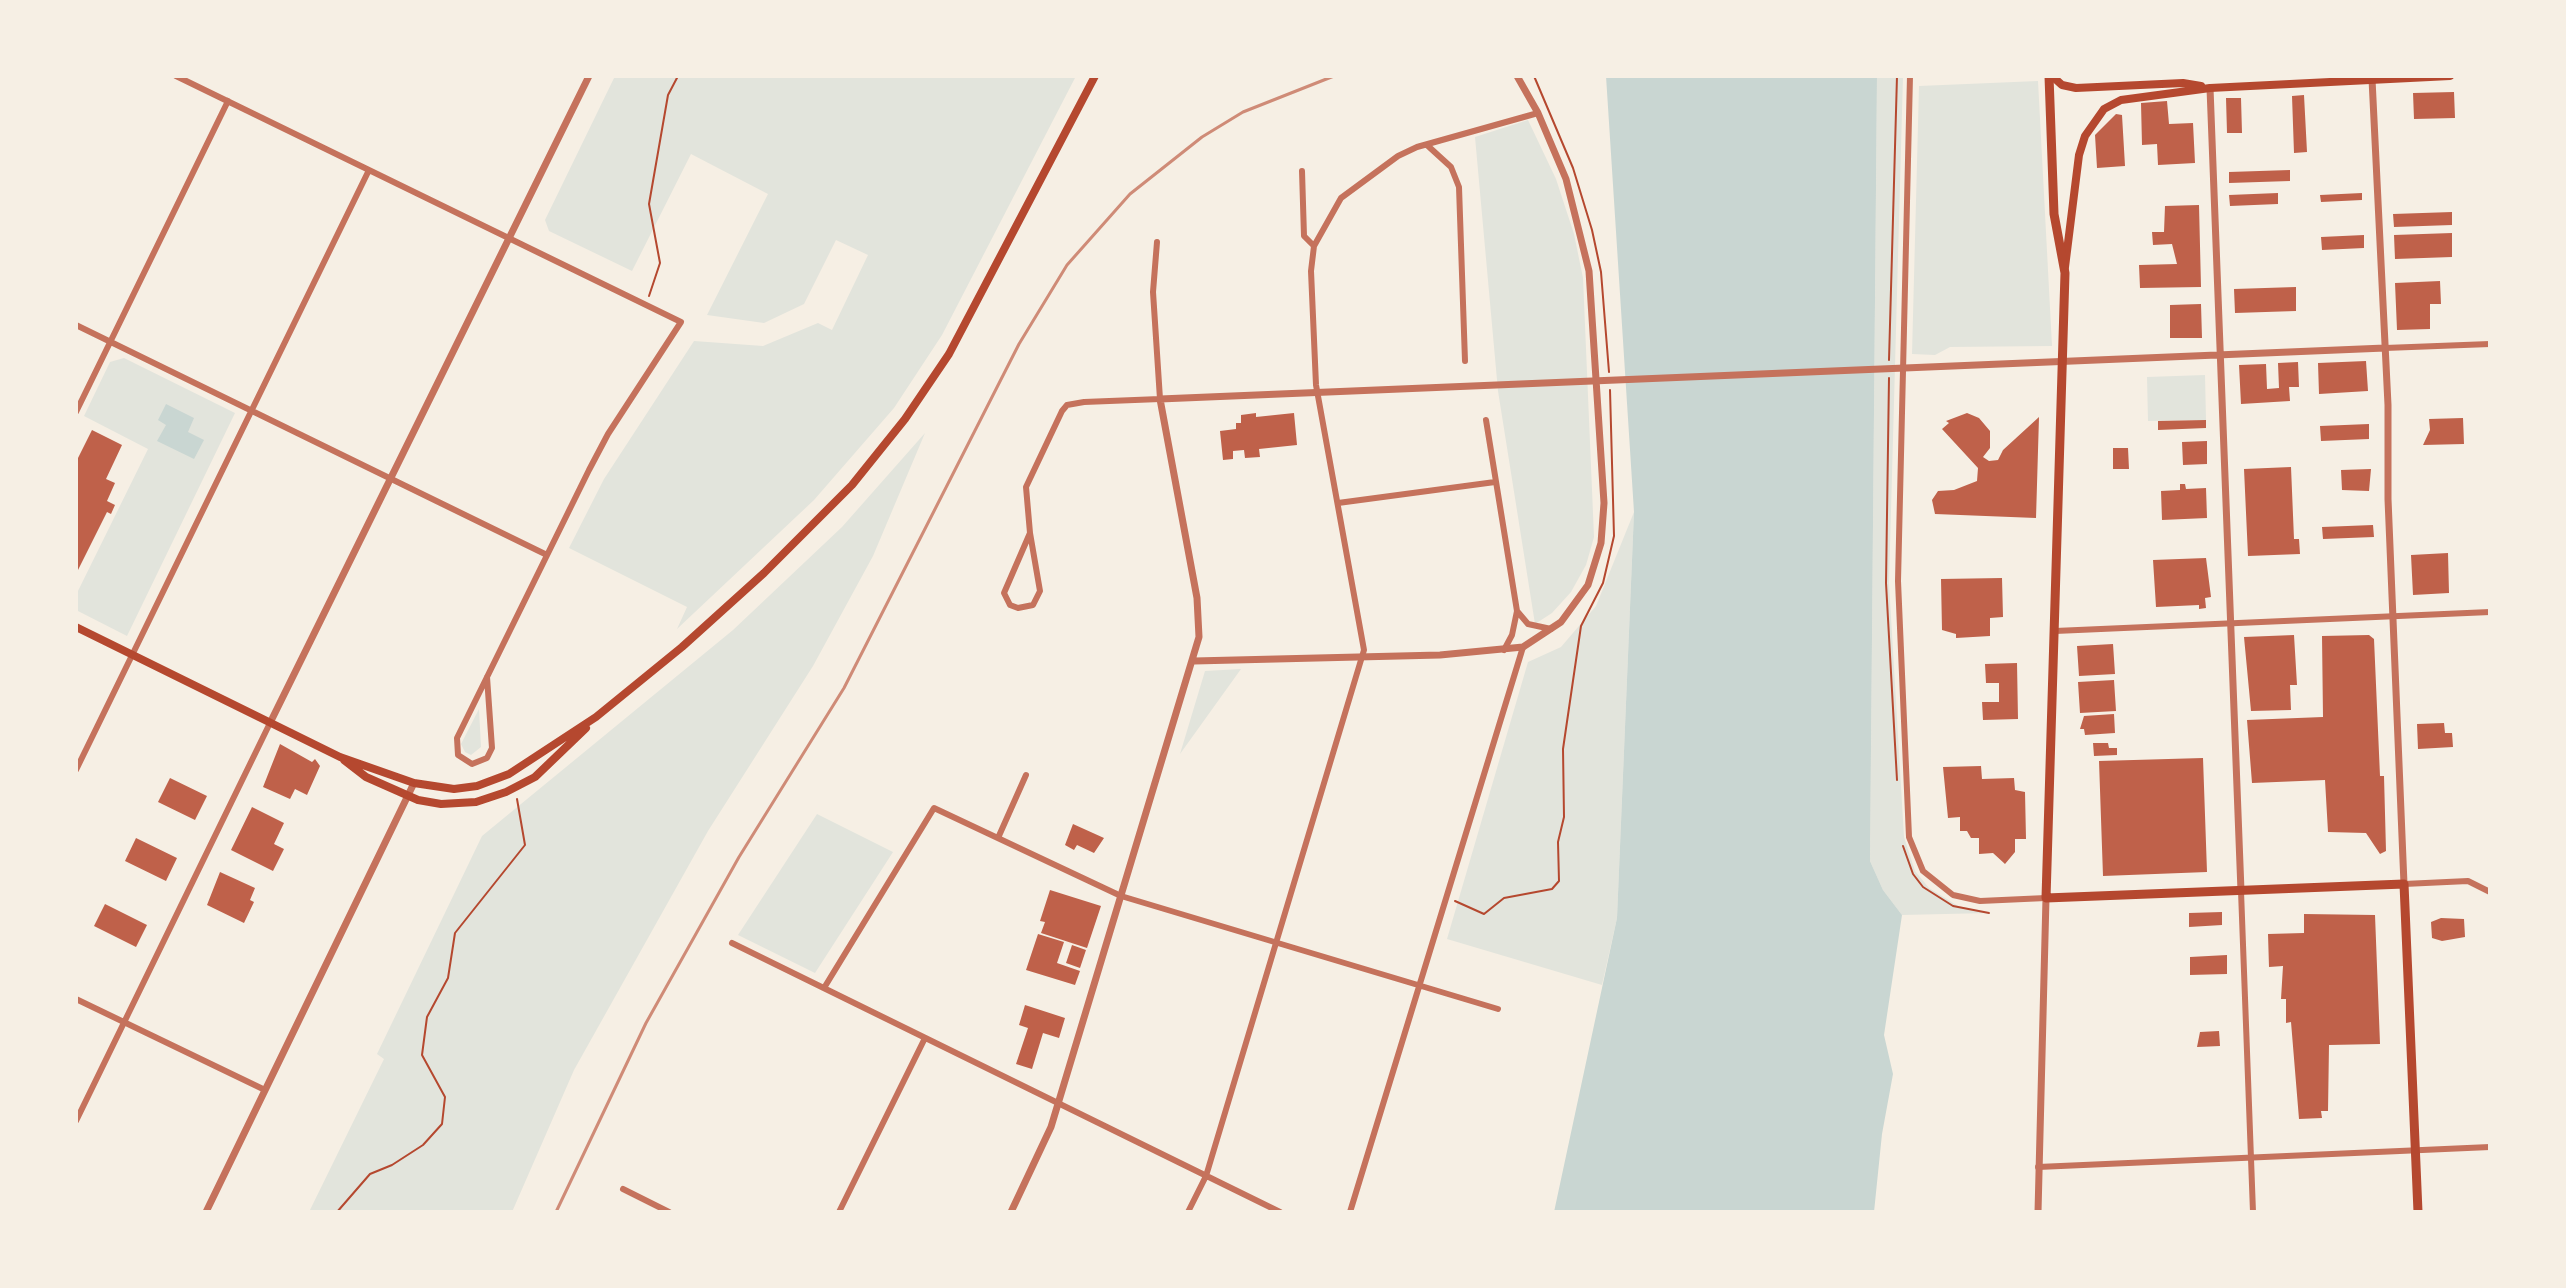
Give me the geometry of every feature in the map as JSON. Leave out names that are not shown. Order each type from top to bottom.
[{"type":"main road","points":[[76,627],[340,757],[414,783],[443,788],[477,786],[509,774],[596,717],[682,647],[773,564],[852,485],[905,419],[949,354],[1095,76]]},
{"type":"main road","points":[[2050,76],[2062,85],[2076,88],[2183,83],[2210,88]]},
{"type":"main road","points":[[2050,76],[2054,214],[2065,273]]},
{"type":"main road","points":[[2418,1212],[2404,884],[2046,898],[2065,273],[2079,155],[2093,121],[2104,109],[2121,100],[2210,88],[2450,76]]},
{"type":"main road","points":[[340,757],[366,777],[407,796],[441,804],[476,802],[520,785],[557,759],[596,717]]},
{"type":"street","points":[[176,76],[681,322],[608,434],[547,555],[487,677],[455,744],[461,760],[472,764],[483,761],[492,748],[487,677]]},
{"type":"street","points":[[76,1121],[589,76]]},
{"type":"street","points":[[1194,661],[1363,657],[1523,647],[1553,629],[1570,612],[1588,585],[1601,543],[1604,503],[1589,271],[1571,192],[1538,113],[1517,76]]},
{"type":"street","points":[[1910,76],[1898,581],[1909,837],[1912,852],[1930,880],[1953,895],[1980,901],[2046,898],[2038,1212]]},
{"type":"street","points":[[2372,79],[2404,884],[2468,881],[2490,892]]},
{"type":"street","points":[[2210,88],[2253,1212]]},
{"type":"street","points":[[76,412],[228,101]]},
{"type":"street","points":[[1188,1212],[1206,1176],[1273,944],[1363,657],[1318,393],[1311,271],[1314,246],[1332,209],[1352,187],[1408,151],[1538,113]]},
{"type":"street","points":[[1428,146],[1451,167],[1459,187],[1465,361]]},
{"type":"street","points":[[76,770],[369,170]]},
{"type":"street","points":[[1302,171],[1304,236],[1314,246]]},
{"type":"street","points":[[1011,1212],[1058,1104],[1194,661],[1200,621],[1160,399],[1153,292],[1157,242]]},
{"type":"street","points":[[76,325],[547,555]]},
{"type":"street","points":[[1030,533],[1004,593],[1010,605],[1018,608],[1033,605],[1040,591],[1030,533],[1026,487],[1029,474],[1067,405],[2221,353],[2490,344]]},
{"type":"street","points":[[1486,420],[1517,611],[1515,628],[1504,650]]},
{"type":"street","points":[[1338,503],[1495,482]]},
{"type":"street","points":[[1517,611],[1534,627],[1553,629]]},
{"type":"street","points":[[2055,631],[2490,612]]},
{"type":"street","points":[[1350,1212],[1523,647]]},
{"type":"street","points":[[998,838],[1026,775]]},
{"type":"street","points":[[206,1212],[414,783]]},
{"type":"street","points":[[824,988],[934,808],[1121,896],[1419,988],[1498,1009]]},
{"type":"street","points":[[732,943],[1280,1212]]},
{"type":"street","points":[[76,999],[265,1090]]},
{"type":"street","points":[[839,1212],[925,1038]]},
{"type":"street","points":[[2038,1167],[2490,1147]]},
{"type":"street","points":[[623,1189],[669,1212]]},
{"type":"path","points":[[646,305],[660,263],[649,221],[651,186],[668,95],[678,76]]},
{"type":"path","points":[[1534,76],[1573,168],[1592,230],[1601,272],[1609,372]]},
{"type":"path","points":[[1447,898],[1484,914],[1504,898],[1552,889],[1559,881],[1558,842],[1564,817],[1563,749],[1581,626],[1603,583],[1614,536],[1609,387]]},
{"type":"path","points":[[337,1212],[370,1174],[392,1165],[423,1145],[442,1124],[445,1097],[425,1063],[422,1039],[427,1017],[444,988],[455,933],[525,845],[517,797]]},
{"type":"shaded area","points":[[615,76],[1076,76],[942,335],[894,408],[814,500],[677,629],[687,607],[569,548],[604,479],[694,341],[763,346],[818,323],[832,330],[868,255],[836,240],[804,304],[764,323],[707,315],[768,194],[691,154],[632,271],[549,231],[545,220]]},
{"type":"shaded area","points":[[1606,76],[1877,76],[1870,861],[1883,890],[1902,915],[1884,1035],[1893,1074],[1882,1134],[1874,1212],[1554,1212],[1617,918],[1634,512]]},
{"type":"shaded area","points":[[1877,76],[1903,76],[1889,583],[1904,837],[1915,871],[1929,888],[1958,906],[1989,913],[1902,915],[1883,890],[1870,861]]},
{"type":"shaded area","points":[[2038,81],[2052,346],[1950,347],[1935,355],[1912,354],[1919,86]]},
{"type":"shaded area","points":[[1528,120],[1556,179],[1574,234],[1583,278],[1594,537],[1586,565],[1571,592],[1552,613],[1535,624],[1498,391],[1475,137]]},
{"type":"shaded area","points":[[124,358],[235,413],[127,636],[76,610],[76,595],[148,449],[84,416],[110,362]]},
{"type":"shaded area","points":[[2205,375],[2206,420],[2148,421],[2147,377]]},
{"type":"shaded area","points":[[166,404],[194,418],[188,432],[204,440],[194,459],[157,441],[166,425],[158,420]]},
{"type":"shaded area","points":[[925,433],[873,556],[813,666],[708,831],[574,1070],[512,1212],[309,1212],[384,1059],[377,1054],[482,836],[733,630],[842,527]]},
{"type":"shaded area","points":[[1634,512],[1617,918],[1602,985],[1447,939],[1528,662],[1561,647],[1596,606]]},
{"type":"shaded area","points":[[1241,669],[1180,754],[1205,671]]},
{"type":"shaded area","points":[[479,709],[481,747],[471,755],[465,752],[461,744]]},
{"type":"shaded area","points":[[817,814],[893,852],[815,973],[738,935]]},
{"type":"building","points":[[2454,92],[2455,118],[2414,119],[2413,93]]},
{"type":"building","points":[[2304,95],[2307,152],[2294,153],[2292,96]]},
{"type":"building","points":[[2226,98],[2241,98],[2242,133],[2227,133]]},
{"type":"building","points":[[2167,101],[2169,124],[2193,123],[2195,163],[2158,165],[2157,144],[2142,145],[2141,103]]},
{"type":"building","points":[[2116,114],[2122,115],[2125,166],[2097,168],[2095,135]]},
{"type":"building","points":[[2290,170],[2290,181],[2229,183],[2229,172]]},
{"type":"building","points":[[2278,193],[2278,204],[2230,206],[2229,195]]},
{"type":"building","points":[[2362,193],[2362,200],[2321,202],[2320,195]]},
{"type":"building","points":[[2199,205],[2201,287],[2140,288],[2139,265],[2177,264],[2172,244],[2153,245],[2152,232],[2164,232],[2165,206]]},
{"type":"building","points":[[2452,212],[2452,225],[2394,227],[2393,214]]},
{"type":"building","points":[[2452,233],[2452,257],[2395,259],[2394,235]]},
{"type":"building","points":[[2364,235],[2364,248],[2322,250],[2321,237]]},
{"type":"building","points":[[2440,281],[2441,304],[2430,304],[2430,329],[2397,330],[2395,283]]},
{"type":"building","points":[[2296,287],[2296,311],[2235,313],[2234,289]]},
{"type":"building","points":[[2201,304],[2202,338],[2170,338],[2170,305]]},
{"type":"building","points":[[2366,361],[2368,391],[2319,394],[2318,363]]},
{"type":"building","points":[[2298,362],[2299,387],[2289,387],[2290,401],[2241,404],[2239,365],[2266,364],[2267,389],[2279,388],[2278,363]]},
{"type":"building","points":[[1256,413],[1256,417],[1294,413],[1297,445],[1259,449],[1260,457],[1245,458],[1244,450],[1233,451],[1233,459],[1223,460],[1220,431],[1236,429],[1236,423],[1241,423],[1241,415]]},
{"type":"building","points":[[1967,413],[1979,418],[1990,431],[1990,448],[1983,457],[1989,461],[1998,460],[2003,450],[2039,417],[2036,518],[1935,514],[1932,500],[1938,491],[1954,490],[1977,481],[1978,468],[1942,429],[1949,423],[1946,421]]},
{"type":"building","points":[[2463,418],[2464,444],[2423,445],[2430,430],[2429,419]]},
{"type":"building","points":[[2206,420],[2206,428],[2158,430],[2158,421]]},
{"type":"building","points":[[2369,424],[2369,439],[2321,441],[2320,426]]},
{"type":"building","points":[[92,430],[122,445],[106,479],[115,483],[107,501],[115,505],[111,514],[107,512],[76,574],[76,462]]},
{"type":"building","points":[[2207,441],[2207,464],[2183,465],[2182,442]]},
{"type":"building","points":[[2113,448],[2128,448],[2129,469],[2113,469]]},
{"type":"building","points":[[2291,467],[2294,539],[2299,539],[2300,554],[2248,556],[2244,469]]},
{"type":"building","points":[[2371,469],[2369,491],[2342,490],[2341,470]]},
{"type":"building","points":[[2180,484],[2185,484],[2186,489],[2206,488],[2207,518],[2162,520],[2161,491],[2180,490]]},
{"type":"building","points":[[2373,525],[2374,537],[2323,539],[2322,527]]},
{"type":"building","points":[[2448,553],[2449,593],[2413,595],[2411,555]]},
{"type":"building","points":[[2206,558],[2211,597],[2205,598],[2206,608],[2199,609],[2199,605],[2156,607],[2153,560]]},
{"type":"building","points":[[2002,578],[2003,617],[1990,618],[1990,636],[1956,638],[1956,634],[1942,630],[1941,579]]},
{"type":"building","points":[[2294,635],[2297,685],[2290,685],[2291,710],[2251,711],[2244,637]]},
{"type":"building","points":[[2369,635],[2374,639],[2380,776],[2384,776],[2386,851],[2380,854],[2366,833],[2328,832],[2325,780],[2252,783],[2247,720],[2323,717],[2322,636]]},
{"type":"building","points":[[2113,644],[2115,674],[2079,676],[2077,646]]},
{"type":"building","points":[[2017,663],[2018,719],[1983,720],[1982,702],[1999,702],[1999,683],[1986,683],[1985,664]]},
{"type":"building","points":[[2114,680],[2116,711],[2080,713],[2078,682]]},
{"type":"building","points":[[2114,714],[2115,733],[2085,735],[2084,729],[2080,729],[2084,716]]},
{"type":"building","points":[[2444,723],[2445,733],[2452,733],[2453,747],[2418,749],[2417,724]]},
{"type":"building","points":[[2093,743],[2108,743],[2109,748],[2117,748],[2117,755],[2094,756]]},
{"type":"building","points":[[280,744],[312,762],[315,759],[320,766],[307,795],[295,789],[290,799],[263,787]]},
{"type":"building","points":[[2203,758],[2207,872],[2103,876],[2099,761]]},
{"type":"building","points":[[1981,766],[1982,779],[2014,778],[2015,790],[2025,792],[2026,839],[2015,839],[2015,852],[2005,864],[1993,853],[1979,854],[1979,838],[1971,838],[1967,831],[1960,831],[1960,817],[1948,818],[1943,767]]},
{"type":"building","points":[[170,778],[207,796],[195,820],[158,802]]},
{"type":"building","points":[[252,807],[284,823],[274,844],[284,849],[273,871],[231,850]]},
{"type":"building","points":[[1073,824],[1104,838],[1094,853],[1077,845],[1074,850],[1065,845]]},
{"type":"building","points":[[136,838],[177,858],[166,881],[125,861]]},
{"type":"building","points":[[220,872],[255,888],[250,900],[254,902],[244,923],[207,905]]},
{"type":"building","points":[[1050,890],[1101,906],[1087,948],[1041,933],[1045,922],[1040,921]]},
{"type":"building","points":[[105,904],[147,925],[136,947],[94,926]]},
{"type":"building","points":[[2222,912],[2222,925],[2189,927],[2189,913]]},
{"type":"building","points":[[2304,914],[2375,915],[2380,1044],[2329,1045],[2328,1111],[2321,1111],[2322,1118],[2299,1119],[2291,1022],[2286,1023],[2286,999],[2281,999],[2283,966],[2269,967],[2268,934],[2304,933]]},
{"type":"building","points":[[2441,918],[2464,919],[2465,937],[2442,941],[2432,938],[2431,922]]},
{"type":"building","points":[[1038,934],[1064,942],[1057,963],[1080,971],[1075,985],[1026,970]]},
{"type":"building","points":[[1072,945],[1086,950],[1080,968],[1066,963]]},
{"type":"building","points":[[2227,955],[2227,974],[2190,975],[2190,957]]},
{"type":"building","points":[[1025,1005],[1065,1018],[1059,1038],[1043,1033],[1032,1069],[1016,1064],[1028,1028],[1019,1025]]},
{"type":"building","points":[[2219,1031],[2220,1046],[2197,1047],[2200,1032]]},
{"type":"railway","points":[[556,1212],[646,1023],[739,857],[844,688],[1019,344],[1067,265],[1130,194],[1202,137],[1243,112],[1334,76]]}]
